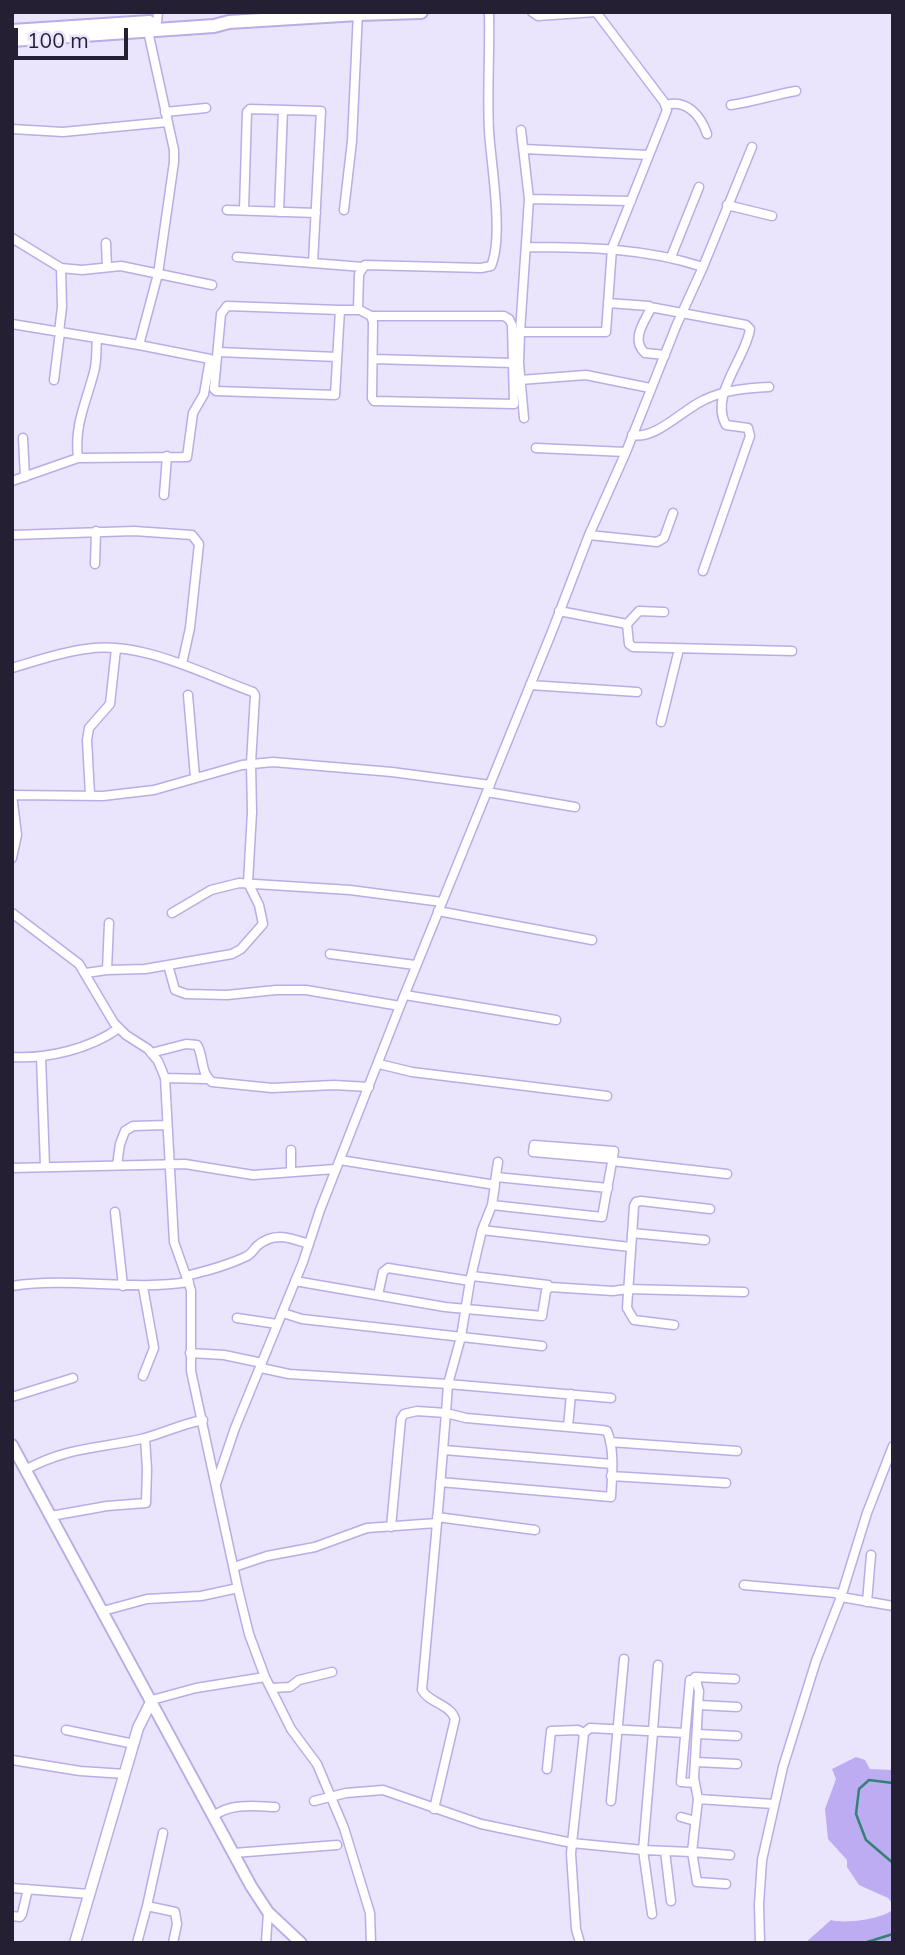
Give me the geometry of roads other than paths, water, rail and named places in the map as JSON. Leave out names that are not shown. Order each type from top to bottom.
[{"type":"main road","points":[[12,31],[154,22],[214,26],[229,22],[358,13],[421,12]]},
{"type":"main road","points":[[12,40],[130,23]]},
{"type":"main road","points":[[12,1445],[268,1912],[301,1943]]},
{"type":"street","points":[[359,310],[359,274],[368,264],[481,268],[491,266],[496,248],[495,190],[489,131],[489,12]]},
{"type":"street","points":[[520,332],[603,334],[608,329],[612,248],[667,110],[666,105],[596,12],[538,16],[531,12]]},
{"type":"street","points":[[344,210],[355,104],[358,13]]},
{"type":"street","points":[[139,345],[158,274],[174,162],[154,22]]},
{"type":"street","points":[[731,105],[796,91]]},
{"type":"street","points":[[666,105],[678,104],[695,112],[703,121],[707,134]]},
{"type":"street","points":[[165,112],[206,108]]},
{"type":"street","points":[[244,211],[247,112],[250,109],[321,111],[323,113],[313,263]]},
{"type":"street","points":[[279,212],[283,110]]},
{"type":"street","points":[[12,130],[62,132],[167,122]]},
{"type":"street","points":[[521,130],[529,198],[520,332],[520,380],[524,418]]},
{"type":"street","points":[[216,1484],[235,1428],[283,1313],[335,1169],[379,1064],[415,965],[589,535],[752,148]]},
{"type":"street","points":[[524,149],[648,155]]},
{"type":"street","points":[[671,257],[699,187]]},
{"type":"street","points":[[529,198],[631,201]]},
{"type":"street","points":[[727,205],[772,216]]},
{"type":"street","points":[[227,210],[316,213]]},
{"type":"street","points":[[12,238],[61,268],[82,270],[121,266],[212,285]]},
{"type":"street","points":[[106,243],[107,267]]},
{"type":"street","points":[[526,247],[612,248],[671,257],[703,267]]},
{"type":"street","points":[[237,257],[363,267]]},
{"type":"street","points":[[54,380],[62,307],[61,268]]},
{"type":"street","points":[[608,303],[646,305],[749,327],[750,332],[723,392],[724,423],[748,428],[750,436],[703,571]]},
{"type":"street","points":[[340,310],[335,395],[216,391],[214,386],[221,314],[227,306],[359,310],[370,316],[504,316],[512,325],[514,404],[374,401],[373,324],[370,316]]},
{"type":"street","points":[[650,307],[638,336],[639,346],[645,353],[665,355]]},
{"type":"street","points":[[12,324],[209,358],[204,394],[193,413],[187,457],[78,458],[12,481]]},
{"type":"street","points":[[78,458],[78,421],[85,409],[88,387],[93,375],[97,339]]},
{"type":"street","points":[[218,352],[337,358]]},
{"type":"street","points":[[373,359],[512,363]]},
{"type":"street","points":[[520,380],[586,375],[650,388]]},
{"type":"street","points":[[632,435],[640,437],[653,433],[701,401],[723,392],[769,387]]},
{"type":"street","points":[[23,438],[25,477]]},
{"type":"street","points":[[536,448],[626,452]]},
{"type":"street","points":[[164,495],[167,456]]},
{"type":"street","points":[[589,535],[657,542],[664,538],[673,513]]},
{"type":"street","points":[[12,535],[96,531],[192,535],[198,540],[194,598],[182,664]]},
{"type":"street","points":[[95,564],[96,531]]},
{"type":"street","points":[[559,611],[627,624]]},
{"type":"street","points":[[627,624],[639,611],[664,612]]},
{"type":"street","points":[[627,624],[631,646],[792,652]]},
{"type":"street","points":[[12,668],[86,649],[116,649],[182,664],[256,695],[251,763],[253,812],[248,884],[263,918],[263,925],[232,954],[145,969],[86,973]]},
{"type":"street","points":[[90,795],[87,756],[89,728],[110,704],[116,649]]},
{"type":"street","points":[[661,722],[679,649]]},
{"type":"street","points":[[530,685],[636,692]]},
{"type":"street","points":[[188,695],[195,777]]},
{"type":"street","points":[[12,858],[17,835],[12,795],[103,796],[154,790],[251,763],[334,766],[488,788],[575,807]]},
{"type":"street","points":[[172,913],[211,890],[226,885],[248,884],[350,890],[442,902]]},
{"type":"street","points":[[438,911],[592,940]]},
{"type":"street","points":[[13,914],[65,953],[86,973],[98,998],[119,1028],[151,1053],[165,1078],[174,1242],[191,1290],[191,1371],[238,1588],[249,1634],[265,1677],[291,1729],[317,1764],[331,1797],[359,1873],[370,1913],[371,1943]]},
{"type":"street","points":[[107,970],[109,923]]},
{"type":"street","points":[[330,954],[415,965]]},
{"type":"street","points":[[168,965],[175,990],[186,994],[227,995],[306,990],[400,1006]]},
{"type":"street","points":[[405,995],[556,1020]]},
{"type":"street","points":[[12,1057],[41,1057],[87,1044],[119,1028]]},
{"type":"street","points":[[151,1053],[186,1044],[197,1045],[207,1079]]},
{"type":"street","points":[[41,1057],[45,1167]]},
{"type":"street","points":[[379,1064],[412,1072],[607,1096]]},
{"type":"street","points":[[165,1078],[207,1079],[212,1082],[272,1088],[334,1085],[369,1087]]},
{"type":"street","points":[[117,1166],[125,1131],[133,1126],[167,1125]]},
{"type":"street","points":[[492,1205],[602,1217],[608,1188],[612,1160],[614,1150],[534,1145],[533,1152],[612,1160],[727,1174]]},
{"type":"street","points":[[291,1150],[291,1172]]},
{"type":"street","points":[[340,1160],[495,1181],[608,1188]]},
{"type":"street","points":[[433,1809],[455,1719],[453,1713],[424,1695],[422,1690],[448,1384],[461,1337],[464,1308],[482,1230],[492,1205],[498,1161]]},
{"type":"street","points":[[12,1168],[185,1164],[253,1175],[335,1169]]},
{"type":"street","points":[[674,1325],[634,1321],[627,1308],[634,1206],[638,1201],[710,1209]]},
{"type":"street","points":[[115,1212],[123,1286]]},
{"type":"street","points":[[482,1230],[630,1247]]},
{"type":"street","points":[[632,1233],[705,1240]]},
{"type":"street","points":[[12,1286],[40,1282],[143,1287],[188,1279],[248,1257],[265,1240],[272,1237],[281,1236],[309,1244]]},
{"type":"street","points":[[378,1295],[383,1272],[388,1268],[545,1283],[550,1287],[613,1291],[627,1289],[744,1292]]},
{"type":"street","points":[[295,1281],[433,1306],[542,1316],[546,1291],[550,1287]]},
{"type":"street","points":[[143,1287],[154,1348],[143,1376]]},
{"type":"street","points":[[283,1313],[302,1319],[542,1346]]},
{"type":"street","points":[[237,1318],[277,1324]]},
{"type":"street","points":[[190,1353],[225,1355],[289,1374],[611,1398]]},
{"type":"street","points":[[12,1397],[74,1378]]},
{"type":"street","points":[[568,1427],[571,1394]]},
{"type":"street","points":[[391,1527],[404,1414],[417,1411],[446,1413],[466,1418],[603,1430],[608,1433],[612,1465],[611,1496],[440,1482]]},
{"type":"street","points":[[25,1470],[57,1454],[145,1438],[203,1420]]},
{"type":"street","points":[[51,1516],[107,1506],[146,1503],[145,1438]]},
{"type":"street","points":[[610,1442],[737,1451]]},
{"type":"street","points":[[760,1943],[758,1905],[762,1860],[773,1804],[798,1713],[893,1446]]},
{"type":"street","points":[[443,1450],[612,1465]]},
{"type":"street","points":[[611,1476],[726,1482]]},
{"type":"street","points":[[234,1567],[267,1556],[315,1547],[367,1528],[437,1520],[535,1530]]},
{"type":"street","points":[[867,1602],[871,1555]]},
{"type":"street","points":[[744,1585],[836,1593],[841,1597],[892,1606],[893,1595]]},
{"type":"street","points":[[103,1611],[147,1599],[201,1596],[238,1588]]},
{"type":"street","points":[[611,1801],[624,1659]]},
{"type":"street","points":[[652,1914],[643,1850],[658,1665]]},
{"type":"street","points":[[271,1688],[291,1687],[299,1680],[332,1672]]},
{"type":"street","points":[[75,1943],[134,1744],[144,1714],[152,1700],[196,1688],[265,1677]]},
{"type":"street","points":[[726,1884],[697,1882],[692,1852],[698,1799],[695,1783],[699,1690],[695,1677],[735,1679]]},
{"type":"street","points":[[690,1680],[681,1782],[695,1783]]},
{"type":"street","points":[[699,1705],[737,1707]]},
{"type":"street","points":[[580,1943],[576,1929],[570,1854],[584,1733],[590,1728],[685,1733]]},
{"type":"street","points":[[66,1730],[134,1744]]},
{"type":"street","points":[[547,1769],[551,1731],[578,1730],[584,1733]]},
{"type":"street","points":[[698,1734],[737,1736]]},
{"type":"street","points":[[12,1760],[80,1771],[125,1774]]},
{"type":"street","points":[[696,1762],[737,1764]]},
{"type":"street","points":[[314,1801],[346,1793],[383,1790],[481,1824],[572,1843],[730,1855]]},
{"type":"street","points":[[698,1799],[773,1804]]},
{"type":"street","points":[[214,1816],[227,1809],[275,1807]]},
{"type":"street","points":[[681,1817],[695,1821]]},
{"type":"street","points":[[137,1943],[163,1833]]},
{"type":"street","points":[[234,1853],[337,1845]]},
{"type":"street","points":[[665,1851],[671,1901]]},
{"type":"street","points":[[12,1888],[89,1894]]},
{"type":"street","points":[[12,1916],[20,1917],[22,1914],[28,1889]]},
{"type":"street","points":[[147,1906],[175,1912],[177,1924],[173,1943]]},
{"type":"street","points":[[266,1943],[268,1912]]},
{"type":"waterway","points":[[893,1783],[869,1780],[859,1789],[856,1814],[866,1840],[893,1863]]},
{"type":"waterway","points":[[864,1943],[893,1934]]}]
